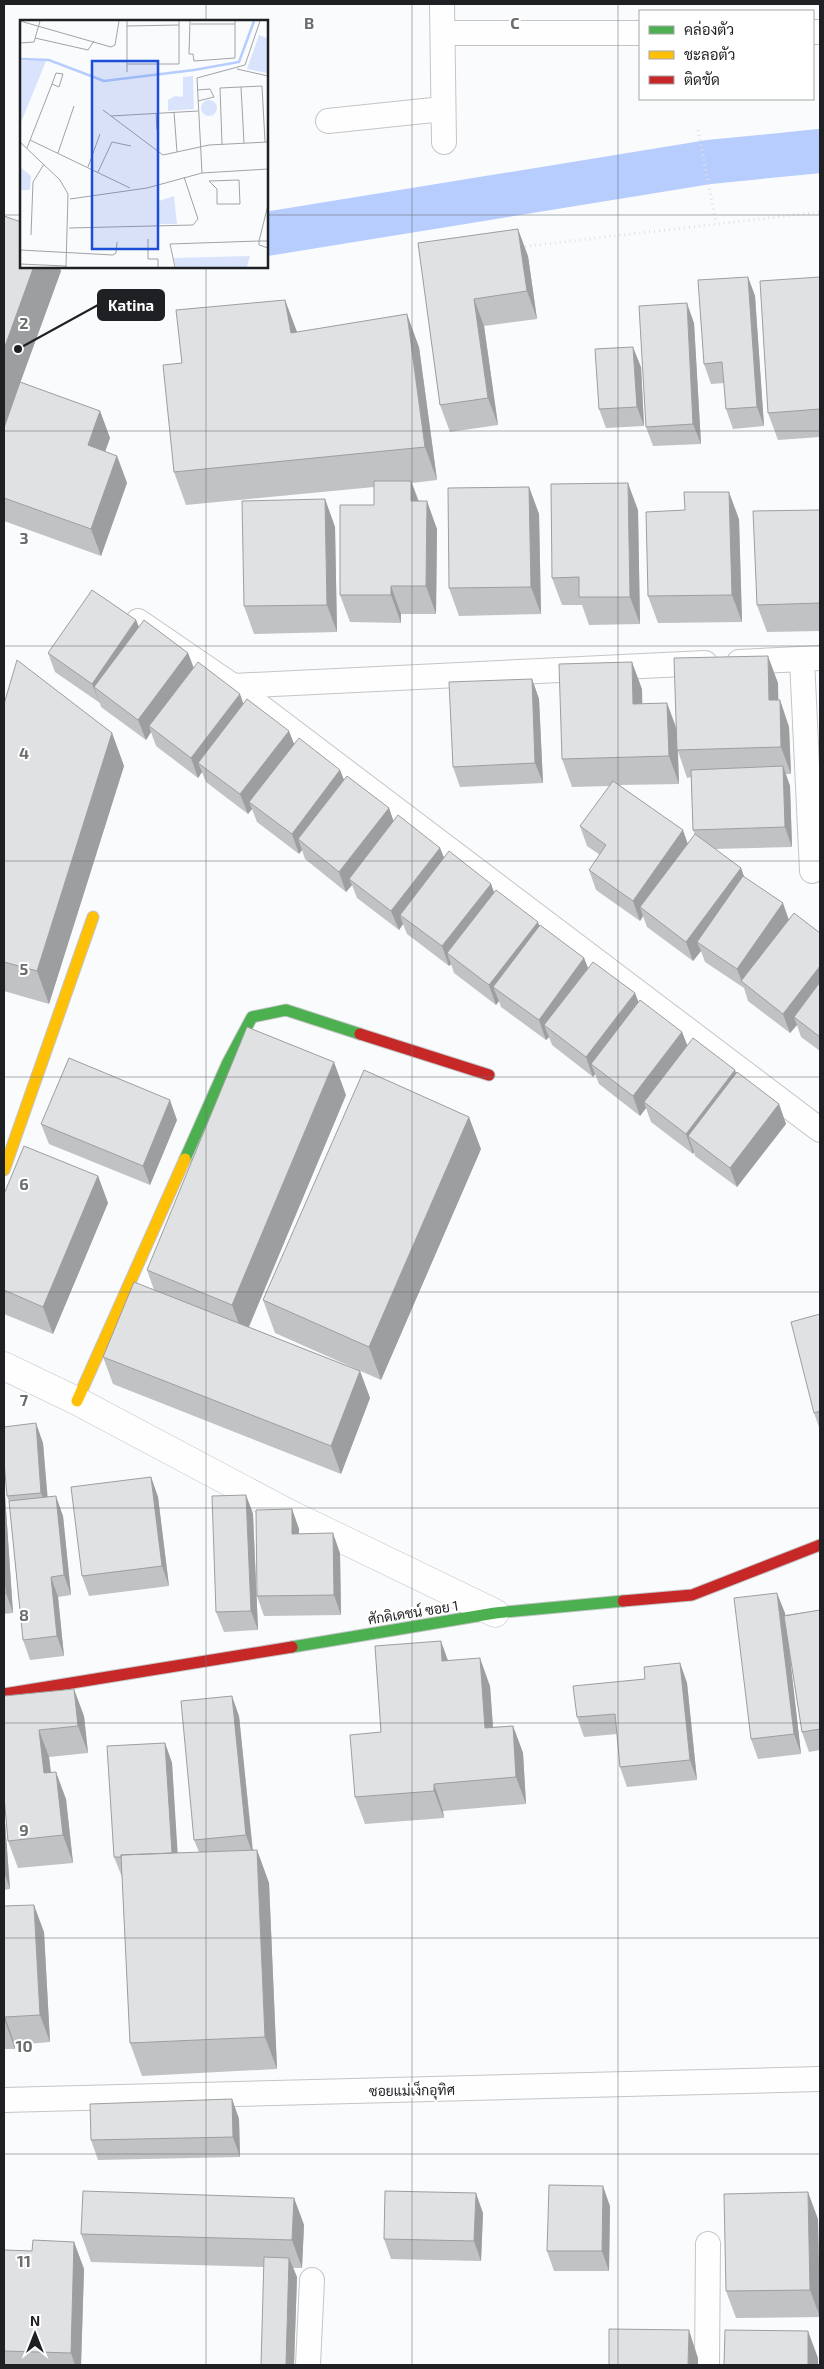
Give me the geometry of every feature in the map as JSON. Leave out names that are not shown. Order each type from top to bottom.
[{"type":"street","points":[[4,1170],[93,917]]},
{"type":"street","points":[[77,1401],[228,1062],[252,1017],[286,1010],[489,1075]]},
{"type":"street","points":[[4,1366],[77,1401],[286,1512],[495,1613]]},
{"type":"street","name":"ศักดิเดชน์ ซอย 1","points":[[4,1694],[495,1613],[692,1595],[820,1545]]},
{"type":"lane","points":[[442,4],[444,142]]},
{"type":"lane","points":[[443,33],[639,33]]},
{"type":"lane","points":[[328,121],[444,109]]},
{"type":"lane","points":[[138,621],[232,686],[820,1130]]},
{"type":"lane","points":[[232,686],[811,658],[812,871]]},
{"type":"lane","name":"ซอยแม่เง็กอุทิศ","points":[[4,2100],[820,2079]]},
{"type":"lane","points":[[708,2244],[708,2365]]},
{"type":"lane","points":[[308,2365],[312,2280]]},
{"type":"path","points":[[698,130],[716,223]]},
{"type":"path","points":[[517,248],[820,212]]},
{"type":"building","points":[[4,216],[20,222],[20,268],[33,268],[4,349]]},
{"type":"building","points":[[518,229],[527,291],[474,299],[488,398],[440,405],[418,243]]},
{"type":"building","points":[[748,277],[757,407],[726,409],[722,362],[704,364],[698,280]]},
{"type":"building","points":[[820,277],[820,409],[768,413],[760,281]]},
{"type":"building","points":[[285,300],[291,333],[407,314],[425,447],[174,472],[163,365],[182,363],[176,310]]},
{"type":"building","points":[[687,303],[693,424],[646,427],[639,306]]},
{"type":"building","points":[[633,347],[637,407],[599,409],[595,349]]},
{"type":"building","points":[[20,382],[100,411],[88,445],[117,456],[91,529],[4,498],[4,428]]},
{"type":"building","points":[[374,481],[411,481],[411,501],[427,501],[426,586],[391,586],[391,595],[340,595],[340,505],[374,505]]},
{"type":"building","points":[[628,483],[630,597],[579,597],[579,577],[552,578],[551,484]]},
{"type":"building","points":[[529,487],[531,587],[449,588],[448,488]]},
{"type":"building","points":[[684,492],[729,492],[732,595],[648,596],[646,512],[685,510]]},
{"type":"building","points":[[325,499],[327,605],[244,606],[242,501]]},
{"type":"building","points":[[820,510],[820,603],[757,605],[753,511]]},
{"type":"building","points":[[92,590],[136,620],[92,684],[48,653]]},
{"type":"building","points":[[144,620],[188,653],[138,720],[94,687]]},
{"type":"building","points":[[768,656],[769,700],[780,700],[781,747],[677,750],[674,658]]},
{"type":"building","points":[[17,660],[112,733],[37,971],[4,962],[4,704]]},
{"type":"building","points":[[198,662],[240,694],[191,758],[149,726]]},
{"type":"building","points":[[632,662],[633,704],[667,703],[669,756],[562,759],[559,664]]},
{"type":"building","points":[[532,679],[535,763],[453,767],[449,682]]},
{"type":"building","points":[[247,699],[289,731],[240,794],[198,763]]},
{"type":"building","points":[[299,738],[340,770],[292,834],[249,802]]},
{"type":"building","points":[[783,766],[785,827],[693,830],[691,770]]},
{"type":"building","points":[[347,776],[389,808],[339,872],[298,839]]},
{"type":"building","points":[[613,781],[683,830],[633,901],[589,870],[606,845],[580,826]]},
{"type":"building","points":[[398,815],[440,848],[391,911],[349,879]]},
{"type":"building","points":[[695,834],[741,868],[686,942],[640,907]]},
{"type":"building","points":[[449,851],[491,884],[442,946],[400,915]]},
{"type":"building","points":[[743,876],[783,903],[737,969],[697,942]]},
{"type":"building","points":[[496,890],[538,922],[489,985],[447,953]]},
{"type":"building","points":[[794,913],[820,933],[820,966],[783,1014],[741,981]]},
{"type":"building","points":[[540,925],[584,958],[539,1020],[493,987]]},
{"type":"building","points":[[593,962],[635,993],[586,1057],[544,1025]]},
{"type":"building","points":[[820,982],[820,1037],[794,1017]]},
{"type":"building","points":[[640,1000],[682,1032],[633,1096],[591,1064]]},
{"type":"building","points":[[247,1027],[334,1062],[232,1305],[147,1270]]},
{"type":"building","points":[[693,1038],[735,1070],[686,1134],[644,1102]]},
{"type":"building","points":[[69,1058],[170,1100],[143,1166],[41,1124]]},
{"type":"building","points":[[364,1070],[469,1117],[369,1347],[263,1300]]},
{"type":"building","points":[[737,1072],[779,1104],[730,1168],[688,1136]]},
{"type":"building","points":[[24,1146],[98,1176],[43,1307],[4,1290],[4,1194]]},
{"type":"building","points":[[134,1282],[360,1371],[331,1446],[103,1357]]},
{"type":"building","points":[[820,1314],[820,1411],[814,1413],[791,1322]]},
{"type":"building","points":[[36,1423],[41,1493],[7,1496],[4,1462],[4,1427]]},
{"type":"building","points":[[151,1477],[162,1566],[82,1576],[71,1487]]},
{"type":"building","points":[[246,1495],[251,1611],[216,1612],[212,1496]]},
{"type":"building","points":[[56,1496],[64,1575],[51,1577],[57,1636],[23,1640],[9,1501]]},
{"type":"building","points":[[292,1509],[292,1534],[333,1533],[334,1595],[257,1596],[256,1510]]},
{"type":"building","points":[[4,1560],[6,1593],[4,1594]]},
{"type":"building","points":[[777,1593],[794,1734],[751,1739],[734,1598]]},
{"type":"building","points":[[820,1610],[820,1729],[802,1732],[784,1616]]},
{"type":"building","points":[[441,1641],[442,1661],[480,1658],[485,1728],[513,1726],[516,1777],[434,1784],[434,1791],[355,1797],[350,1735],[381,1732],[375,1646]]},
{"type":"building","points":[[680,1663],[690,1760],[620,1767],[615,1714],[577,1717],[573,1686],[645,1679],[644,1667]]},
{"type":"building","points":[[74,1689],[78,1726],[39,1730],[44,1773],[56,1772],[63,1835],[8,1841],[4,1796],[4,1696]]},
{"type":"building","points":[[232,1696],[246,1835],[194,1840],[181,1701]]},
{"type":"building","points":[[165,1743],[172,1853],[121,1855],[121,1857],[114,1857],[107,1746]]},
{"type":"building","points":[[257,1850],[265,2037],[130,2043],[121,1855]]},
{"type":"building","points":[[34,1905],[40,2015],[5,2017],[4,2021],[4,1906]]},
{"type":"building","points":[[232,2099],[233,2137],[91,2140],[90,2104]]},
{"type":"building","points":[[549,2185],[603,2186],[602,2251],[547,2251]]},
{"type":"building","points":[[83,2191],[294,2198],[292,2240],[81,2234]]},
{"type":"building","points":[[385,2191],[476,2193],[474,2241],[384,2239]]},
{"type":"building","points":[[808,2192],[810,2290],[726,2291],[724,2194]]},
{"type":"building","points":[[33,2240],[74,2242],[71,2353],[4,2351],[4,2250],[32,2251]]},
{"type":"building","points":[[264,2257],[289,2258],[286,2365],[261,2365]]},
{"type":"building","points":[[609,2329],[689,2330],[688,2365],[609,2365]]},
{"type":"building","points":[[725,2330],[808,2331],[808,2365],[724,2365]]},
{"type":"waterway","points":[[268,234],[709,162],[820,151]]},
{"type":"traffic: fast","points":[[185,1159],[228,1062],[252,1017],[286,1010],[360,1034]]},
{"type":"traffic: fast","points":[[292,1647],[495,1613],[623,1601]]},
{"type":"traffic: slow","points":[[4,1170],[93,917]]},
{"type":"traffic: slow","points":[[77,1401],[185,1159]]},
{"type":"traffic: jam","points":[[360,1034],[489,1075]]},
{"type":"traffic: jam","points":[[623,1601],[692,1595],[820,1545]]},
{"type":"traffic: jam","points":[[4,1694],[292,1647]]},
{"type":"place","name":"Katina","points":[[18,349]]}]
